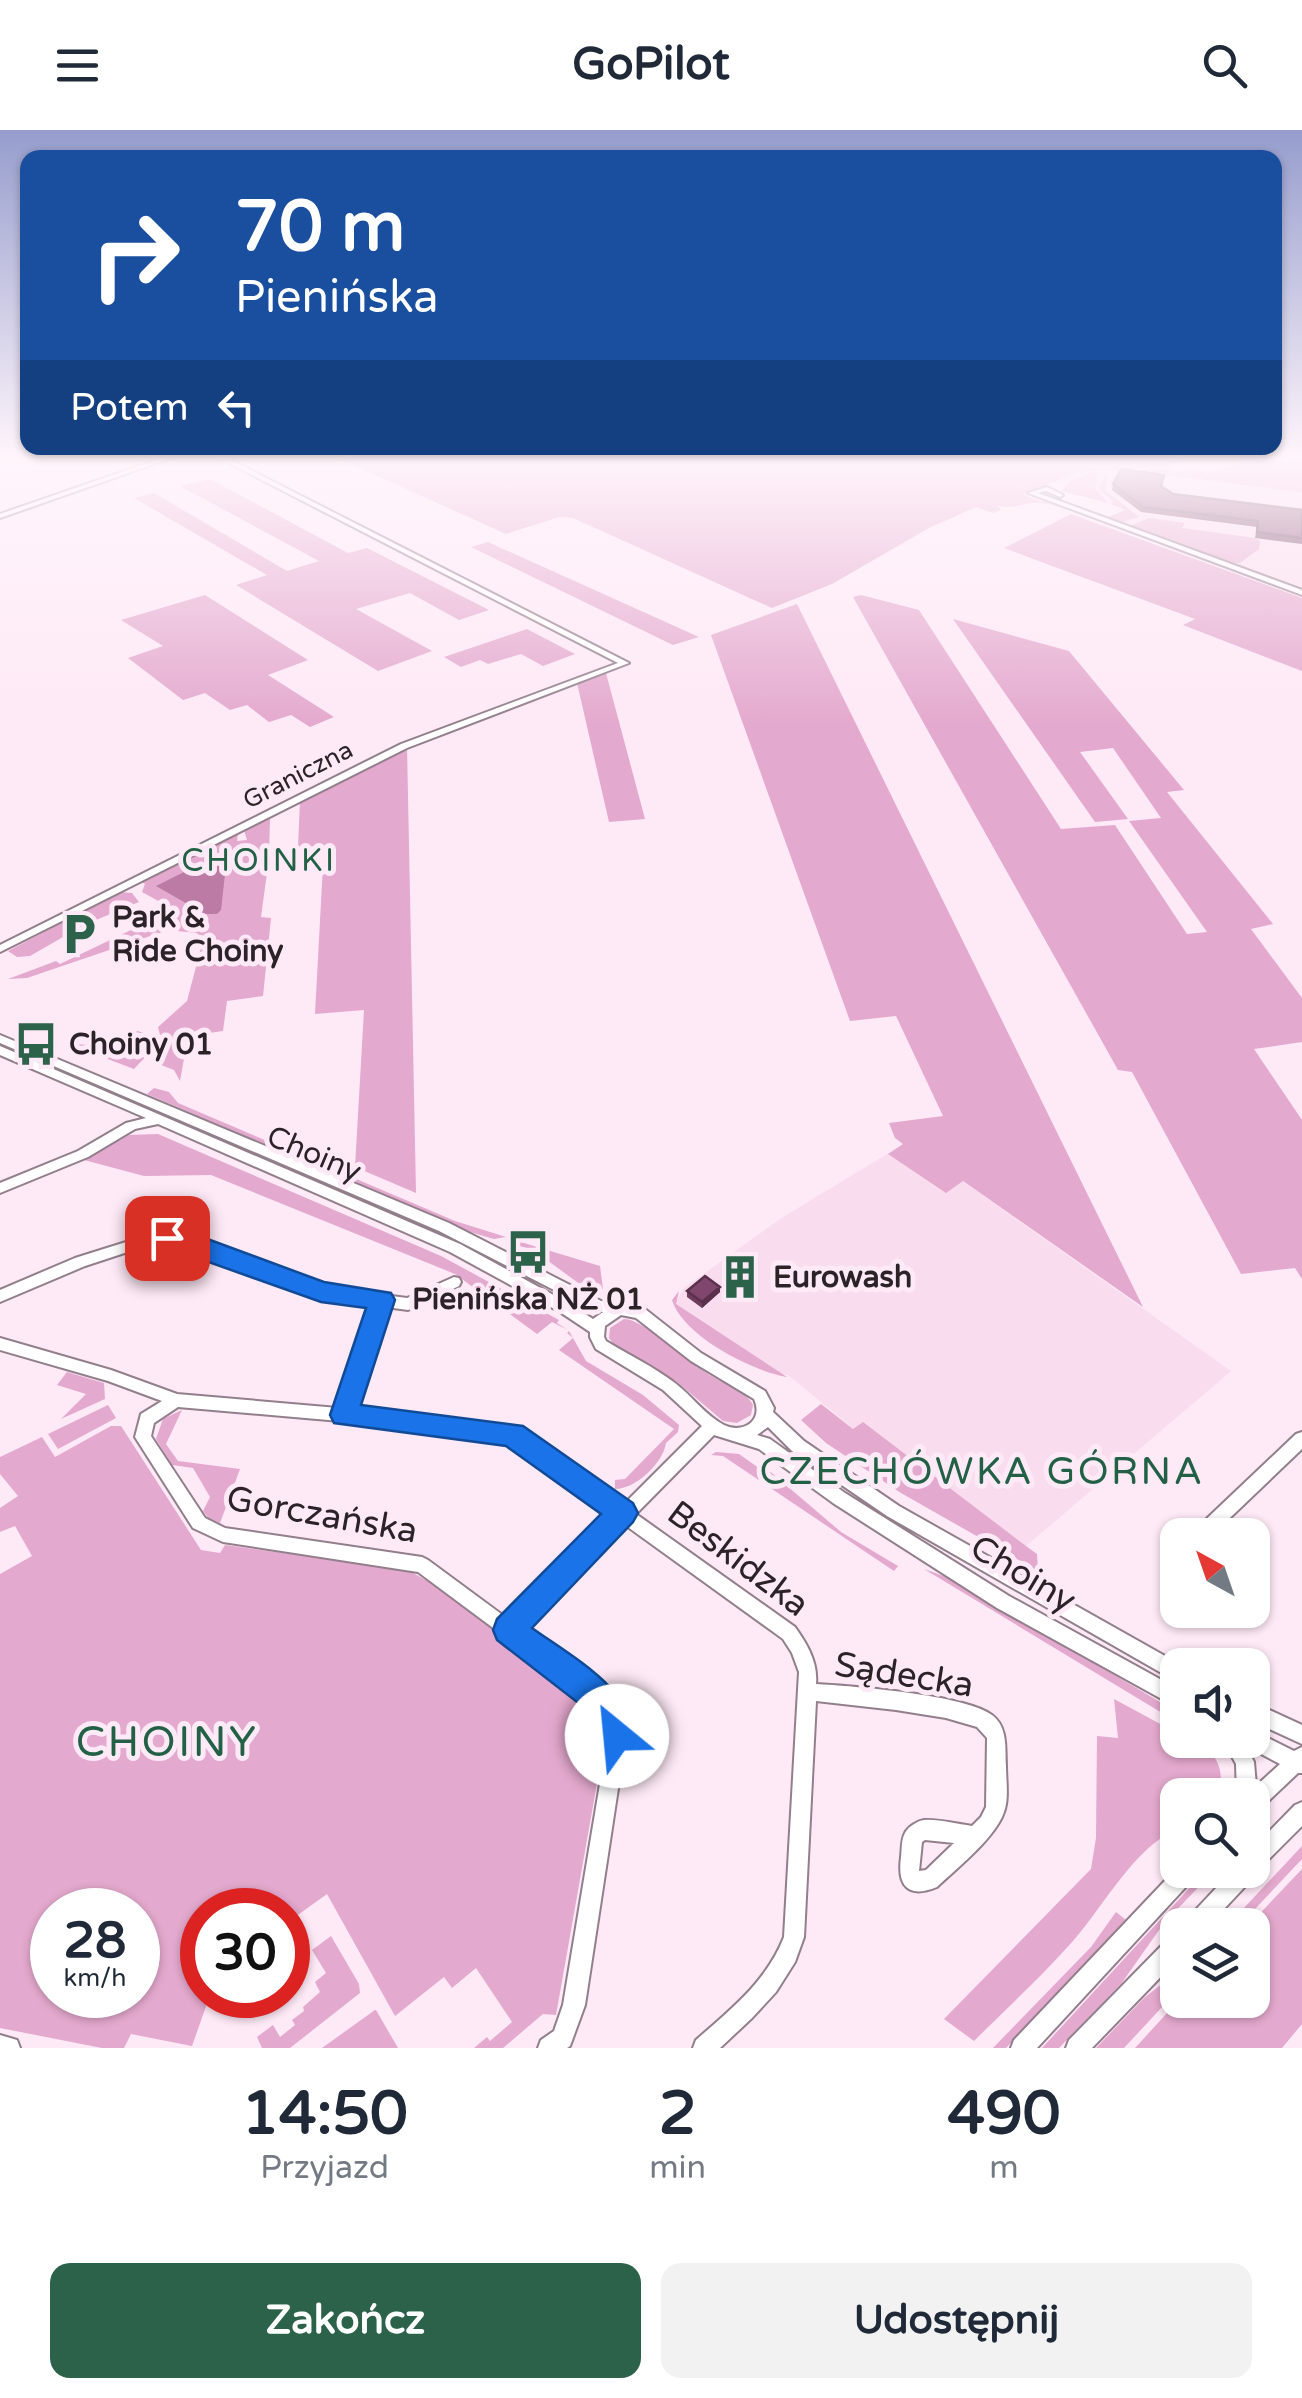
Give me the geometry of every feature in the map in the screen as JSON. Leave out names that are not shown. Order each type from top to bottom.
[{"type":"street","name":"Graniczna","points":[[0,949],[404,746],[626,663],[398,548]]},
{"type":"street","points":[[1178,548],[1302,593]]},
{"type":"street","points":[[0,1040],[105,1082],[131,1100],[132,1126]]},
{"type":"street","name":"Choiny","points":[[0,1050],[463,1236],[598,1306],[640,1312],[696,1357],[753,1389],[765,1403],[765,1414],[798,1446],[893,1511],[1160,1662]]},
{"type":"street","name":"Choiny","points":[[131,1100],[158,1119],[471,1256],[596,1329],[603,1348],[668,1386],[713,1426],[764,1444],[839,1498],[1003,1602],[1160,1689]]},
{"type":"street","points":[[0,1188],[83,1154],[132,1126],[158,1119]]},
{"type":"street","points":[[0,1296],[80,1262],[158,1237],[192,1244],[321,1292],[408,1304],[454,1282]]},
{"type":"street","points":[[344,1415],[382,1300]]},
{"type":"street","points":[[596,1329],[604,1316],[620,1310]]},
{"type":"street","name":"Beskidzka","points":[[0,1344],[176,1400],[512,1435],[789,1633],[806,1664],[794,1937],[786,1964],[774,1980],[704,2048]]},
{"type":"street","name":"Gorczańska","points":[[176,1400],[148,1419],[143,1437],[199,1523],[223,1535],[422,1565],[589,1689],[616,1722],[574,2005],[560,2045]]},
{"type":"street","points":[[739,1435],[758,1427],[765,1414]]},
{"type":"street","points":[[509,1630],[713,1426]]},
{"type":"street","points":[[1218,1518],[1302,1440]]},
{"type":"street","name":"Sądecka","points":[[806,1692],[952,1712],[991,1725],[996,1736],[996,1810],[976,1836]]},
{"type":"street","points":[[1270,1720],[1302,1735]]},
{"type":"street","points":[[1270,1748],[1300,1761],[1270,1787]]},
{"type":"street","points":[[1270,1845],[1302,1812]]},
{"type":"street","points":[[1022,2048],[1171,1888]]},
{"type":"street","points":[[1211,1908],[1230,1888]]},
{"type":"street","points":[[1078,2048],[1160,1962]]},
{"type":"street","points":[[0,2046],[8,2048]]},
{"type":"shaded area","points":[[220,548],[247,548],[287,571],[319,561],[294,548],[338,548],[348,553],[367,548],[489,610],[459,620],[410,593],[356,609],[432,651],[378,671],[236,585],[267,575]]},
{"type":"shaded area","points":[[472,548],[500,548],[699,637],[673,645]]},
{"type":"shaded area","points":[[638,548],[895,548],[832,584],[772,608]]},
{"type":"shaded area","points":[[1004,548],[1163,548],[1302,598],[1302,671],[1183,625],[1195,619]]},
{"type":"shaded area","points":[[1189,548],[1259,548],[1240,563]]},
{"type":"shaded area","points":[[1190,548],[1302,548],[1302,587]]},
{"type":"shaded area","points":[[205,595],[308,660],[268,675],[334,717],[310,727],[291,715],[269,722],[247,705],[230,710],[205,693],[183,700],[128,658],[163,646],[121,620]]},
{"type":"shaded area","points":[[861,595],[919,610],[1061,829],[1115,825],[1187,934],[1207,932],[1129,821],[1161,818],[1113,748],[1080,752],[1128,819],[1095,822],[953,619],[1069,651],[1184,790],[1167,792],[1273,924],[1251,929],[1302,998],[1302,1042],[1254,1049],[1302,1120],[1302,1279],[1295,1268],[1241,1274],[1132,1072],[1118,1070],[853,597]]},
{"type":"shaded area","points":[[797,604],[1143,1307],[963,1181],[946,1193],[888,1154],[903,1144],[895,1138],[889,1123],[943,1116],[896,1016],[850,1021],[711,635]]},
{"type":"shaded area","points":[[527,629],[575,654],[543,666],[521,654],[461,667],[444,657]]},
{"type":"shaded area","points":[[606,673],[645,819],[609,822],[577,683]]},
{"type":"shaded area","points":[[407,746],[416,1193],[355,1167],[364,1010],[315,1014],[324,846],[298,847],[300,801]]},
{"type":"shaded area","points":[[270,819],[269,854],[249,859],[269,858],[261,917],[271,918],[263,996],[227,1001],[223,1031],[188,1036],[180,1081],[174,1070],[156,1063],[163,1047],[158,1027],[187,1001],[203,940],[197,933],[168,930],[27,978],[8,979],[56,961],[60,964],[154,919],[152,915],[161,909],[162,903],[142,892],[145,884],[141,882],[238,833],[237,841],[247,840],[244,830]]},
{"type":"shaded area","points":[[220,854],[227,856],[221,910],[217,914],[205,914],[156,886]]},
{"type":"shaded area","points":[[120,892],[132,893],[139,902],[84,925],[30,956],[17,957],[8,951]]},
{"type":"shaded area","points":[[138,1031],[148,1035],[151,1051],[134,1069],[68,1044],[95,1045]]},
{"type":"shaded area","points":[[154,1088],[169,1092],[178,1103],[455,1221],[506,1237],[494,1239],[470,1232],[147,1094]]},
{"type":"shaded area","points":[[158,1134],[441,1256],[559,1320],[557,1323],[568,1330],[552,1322],[537,1334],[455,1274],[211,1175],[144,1176],[84,1160],[129,1135]]},
{"type":"shaded area","points":[[907,1142],[1231,1371],[1026,1546],[863,1422],[854,1429],[788,1375],[778,1374],[675,1304],[684,1288],[780,1219]]},
{"type":"shaded area","points":[[514,1240],[600,1266],[603,1289],[588,1290],[533,1250],[513,1244]]},
{"type":"shaded area","points":[[679,1291],[676,1304],[787,1377],[756,1368],[704,1339],[672,1300]]},
{"type":"shaded area","points":[[624,1319],[643,1326],[705,1372],[741,1392],[753,1405],[751,1415],[737,1423],[723,1421],[677,1382],[614,1345],[609,1338],[610,1328]]},
{"type":"shaded area","points":[[573,1338],[586,1361],[643,1395],[679,1425],[654,1466],[640,1480],[623,1488],[615,1489],[615,1480],[625,1479],[674,1429],[559,1350]]},
{"type":"shaded area","points":[[67,1372],[104,1383],[105,1399],[61,1419],[86,1394],[57,1385]]},
{"type":"shaded area","points":[[821,1404],[853,1429],[863,1422],[1037,1554],[1038,1571],[901,1493],[826,1443],[801,1420]]},
{"type":"shaded area","points":[[108,1405],[116,1418],[58,1449],[48,1434]]},
{"type":"shaded area","points":[[182,1410],[166,1444],[178,1461],[240,1469],[220,1523],[209,1519],[203,1511],[210,1497],[193,1468],[172,1465],[156,1439],[163,1419]]},
{"type":"shaded area","points":[[111,1426],[121,1426],[201,1550],[220,1553],[225,1545],[408,1570],[438,1587],[583,1698],[602,1729],[599,1772],[556,2015],[543,2014],[503,2048],[474,2048],[487,2037],[490,2041],[512,2022],[476,1968],[452,1988],[444,1977],[395,2016],[327,1894],[310,1906],[310,1888],[180,1888],[180,2018],[202,2018],[192,2046],[131,2034],[124,2048],[102,2048],[0,2028],[0,1574],[32,1556],[15,1526],[0,1532],[0,1508],[18,1496],[0,1474],[0,1457],[42,1437],[55,1457]]},
{"type":"shaded area","points":[[739,1454],[763,1471],[766,1468],[841,1532],[898,1566],[894,1571],[723,1456],[711,1455]]},
{"type":"shaded area","points":[[924,1569],[952,1579],[1160,1702],[1160,1712]]},
{"type":"shaded area","points":[[1114,1699],[1160,1724],[1160,1758],[1214,1758],[1221,1778],[1160,1778],[1160,1839],[1133,1864],[1073,1941],[974,2041],[944,2019],[1091,1869],[1096,1838],[1097,1736],[1118,1738]]},
{"type":"shaded area","points":[[1302,1846],[1302,1859],[1256,1908],[1244,1908],[1263,1888],[1270,1888],[1270,1880]]},
{"type":"shaded area","points":[[1302,1869],[1302,2024],[1282,2048],[1135,2048],[1162,2018],[1270,2018],[1270,1908],[1265,1908]]},
{"type":"shaded area","points":[[1189,1888],[1198,1888],[1178,1908],[1171,1908]]},
{"type":"shaded area","points":[[1116,1912],[1126,1920],[1006,2048],[993,2048],[1091,1947]]},
{"type":"shaded area","points":[[1160,1920],[1160,1929],[1121,1984],[1059,2048],[1042,2048]]},
{"type":"shaded area","points":[[331,1936],[359,1984],[360,1993],[290,2048],[262,2048],[257,2037],[273,2025],[280,2037],[295,2025],[295,2018],[310,2018],[310,2001],[320,1992],[315,1982],[326,1973],[312,1950]]},
{"type":"shaded area","points":[[1160,1985],[1160,2009],[1124,2048],[1096,2048]]},
{"type":"shaded area","points":[[375,2010],[398,2048],[322,2048]]},
{"type":"building","points":[[738,1263],[751,1274],[742,1280],[729,1269]]},
{"type":"building","points":[[705,1276],[720,1287],[702,1302],[687,1291]]},
{"type":"place","name":"Park & Ride Choiny","points":[[79,934]]},
{"type":"place","name":"Choiny 01","points":[[36,1044]]},
{"type":"place","name":"Pienińska NŻ 01","points":[[528,1252]]},
{"type":"place","name":"Eurowash","points":[[740,1277]]},
{"type":"district","name":"CHOINKI","points":[[259,861]]},
{"type":"district","name":"CZECHÓWKA GÓRNA","points":[[982,1472]]},
{"type":"district","name":"CHOINY","points":[[167,1742]]},
{"type":"route","points":[[167,1238],[321,1292],[382,1300],[344,1415],[512,1435],[623,1513],[509,1630],[602,1700],[616,1722],[617,1736]]}]
